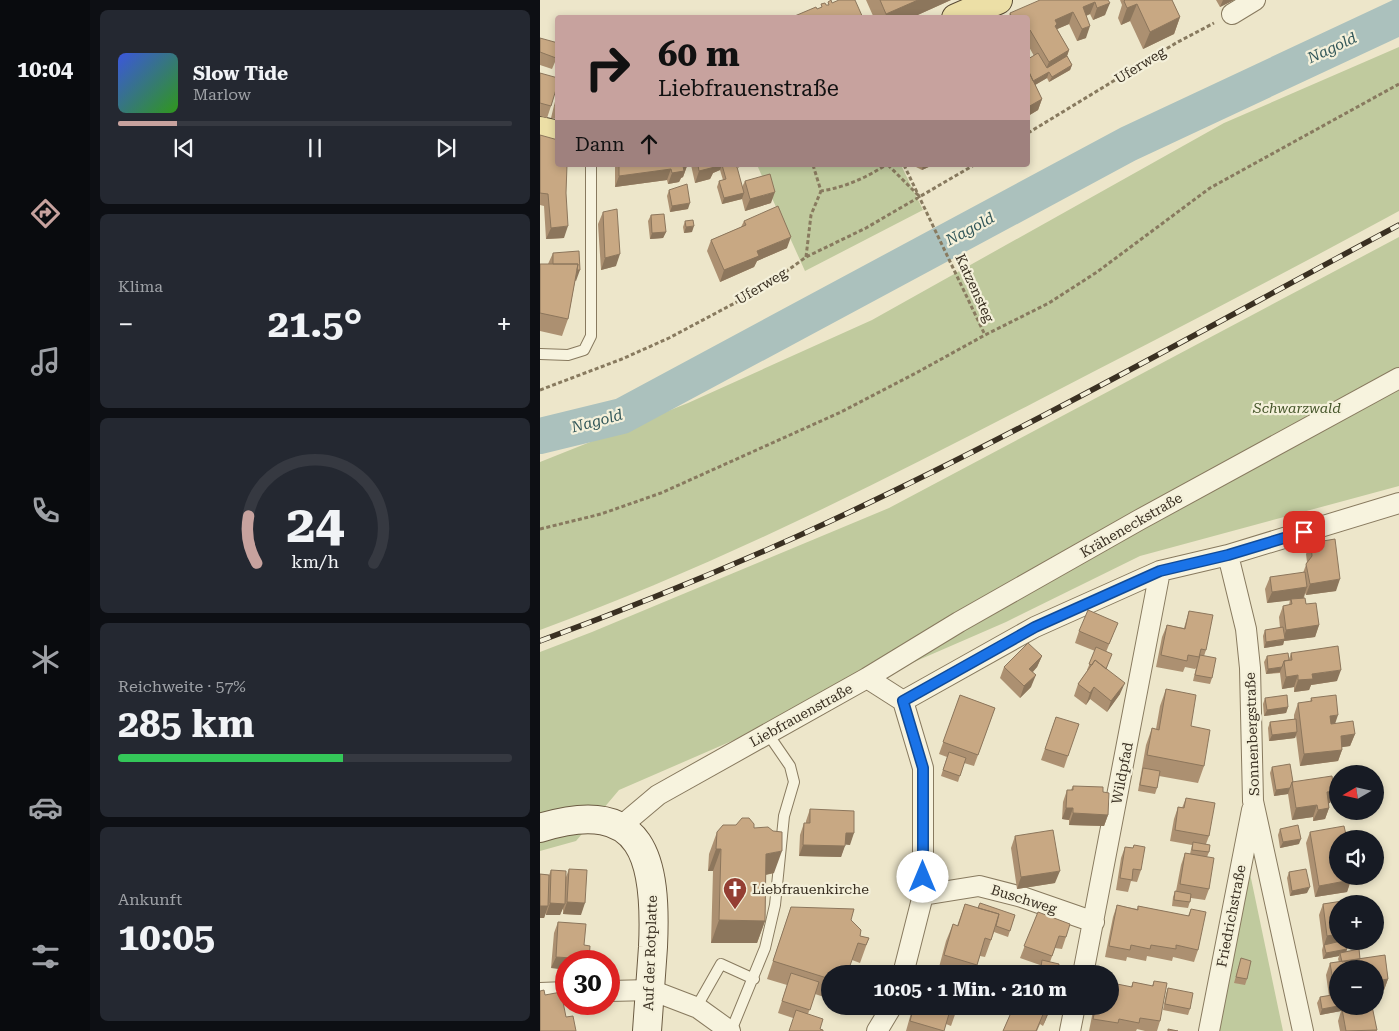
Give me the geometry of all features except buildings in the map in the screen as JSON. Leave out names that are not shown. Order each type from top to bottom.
[{"type":"main road","points":[[963,15],[998,0]]},
{"type":"main road","points":[[540,131],[555,134]]},
{"type":"street","points":[[1232,14],[1256,0]]},
{"type":"street","name":"Kräheneckstraße","points":[[867,678],[959,622],[1131,524],[1399,378]]},
{"type":"street","points":[[905,965],[923,895],[923,768],[903,701],[1035,627],[1160,571],[1228,555],[1399,503]]},
{"type":"street","name":"Sonnenbergstraße","points":[[1228,555],[1246,629],[1252,707],[1253,801],[1303,1031]]},
{"type":"street","name":"Wildpfad","points":[[1085,965],[1160,571]]},
{"type":"street","name":"Liebfrauenstraße","points":[[620,827],[658,794],[867,678],[903,701]]},
{"type":"street","name":"Friedrichstraße","points":[[1209,1031],[1253,801]]},
{"type":"street","points":[[540,828],[572,820],[592,819],[608,821],[620,827]]},
{"type":"street","name":"Auf der Rotplatte","points":[[620,827],[635,838],[646,858],[652,883],[654,912],[648,1031]]},
{"type":"street","name":"Buschweg","points":[[923,895],[979,886],[1022,897],[1094,922]]},
{"type":"street","points":[[620,991],[651,990],[696,1008],[730,1031]]},
{"type":"street","points":[[540,993],[555,992]]},
{"type":"street","points":[[877,1031],[887,1015]]},
{"type":"street","points":[[1070,1031],[1074,1015]]},
{"type":"lane","points":[[540,354],[568,355],[584,350],[591,336],[591,167]]},
{"type":"lane","points":[[730,1031],[754,979],[765,948],[775,905],[784,816],[794,782],[790,766],[768,734]]},
{"type":"lane","points":[[696,1008],[721,964],[754,979]]},
{"type":"path","name":"Uferweg","points":[[1030,132],[1176,43],[1232,14]]},
{"type":"path","points":[[540,529],[601,514],[661,493],[841,412],[985,334],[1049,302],[1097,272],[1210,188],[1399,84]]},
{"type":"path","points":[[806,257],[811,215],[821,191],[814,167]]},
{"type":"path","points":[[821,191],[840,188],[883,167]]},
{"type":"path","points":[[889,167],[920,197]]},
{"type":"path","name":"Katzensteg","points":[[905,167],[985,334]]},
{"type":"path","name":"Uferweg","points":[[540,390],[622,359],[670,338],[765,287],[806,257],[866,228],[971,167]]},
{"type":"green space","points":[[1399,47],[1399,211],[854,494],[730,552],[604,606],[540,630],[540,462],[688,403],[872,320],[1224,123]]},
{"type":"green space","points":[[758,167],[902,167],[923,210],[805,271]]},
{"type":"green space","name":"Schwarzwald","points":[[1399,237],[1399,486],[1140,556],[1006,622],[619,790],[576,841],[540,851],[540,652],[889,508]]},
{"type":"green space","points":[[1248,864],[1283,1031],[1217,1031]]},
{"type":"waterway","name":"Nagold","points":[[540,436],[622,416],[1128,144],[1399,17]]},
{"type":"railway","points":[[540,641],[702,577],[798,536],[875,500],[1026,425],[1399,225]]},
{"type":"place","name":"Liebfrauenkirche","points":[[735,910]]},
{"type":"route","points":[[923,877],[923,768],[903,701],[1035,627],[1160,571],[1228,555],[1304,532]]}]
